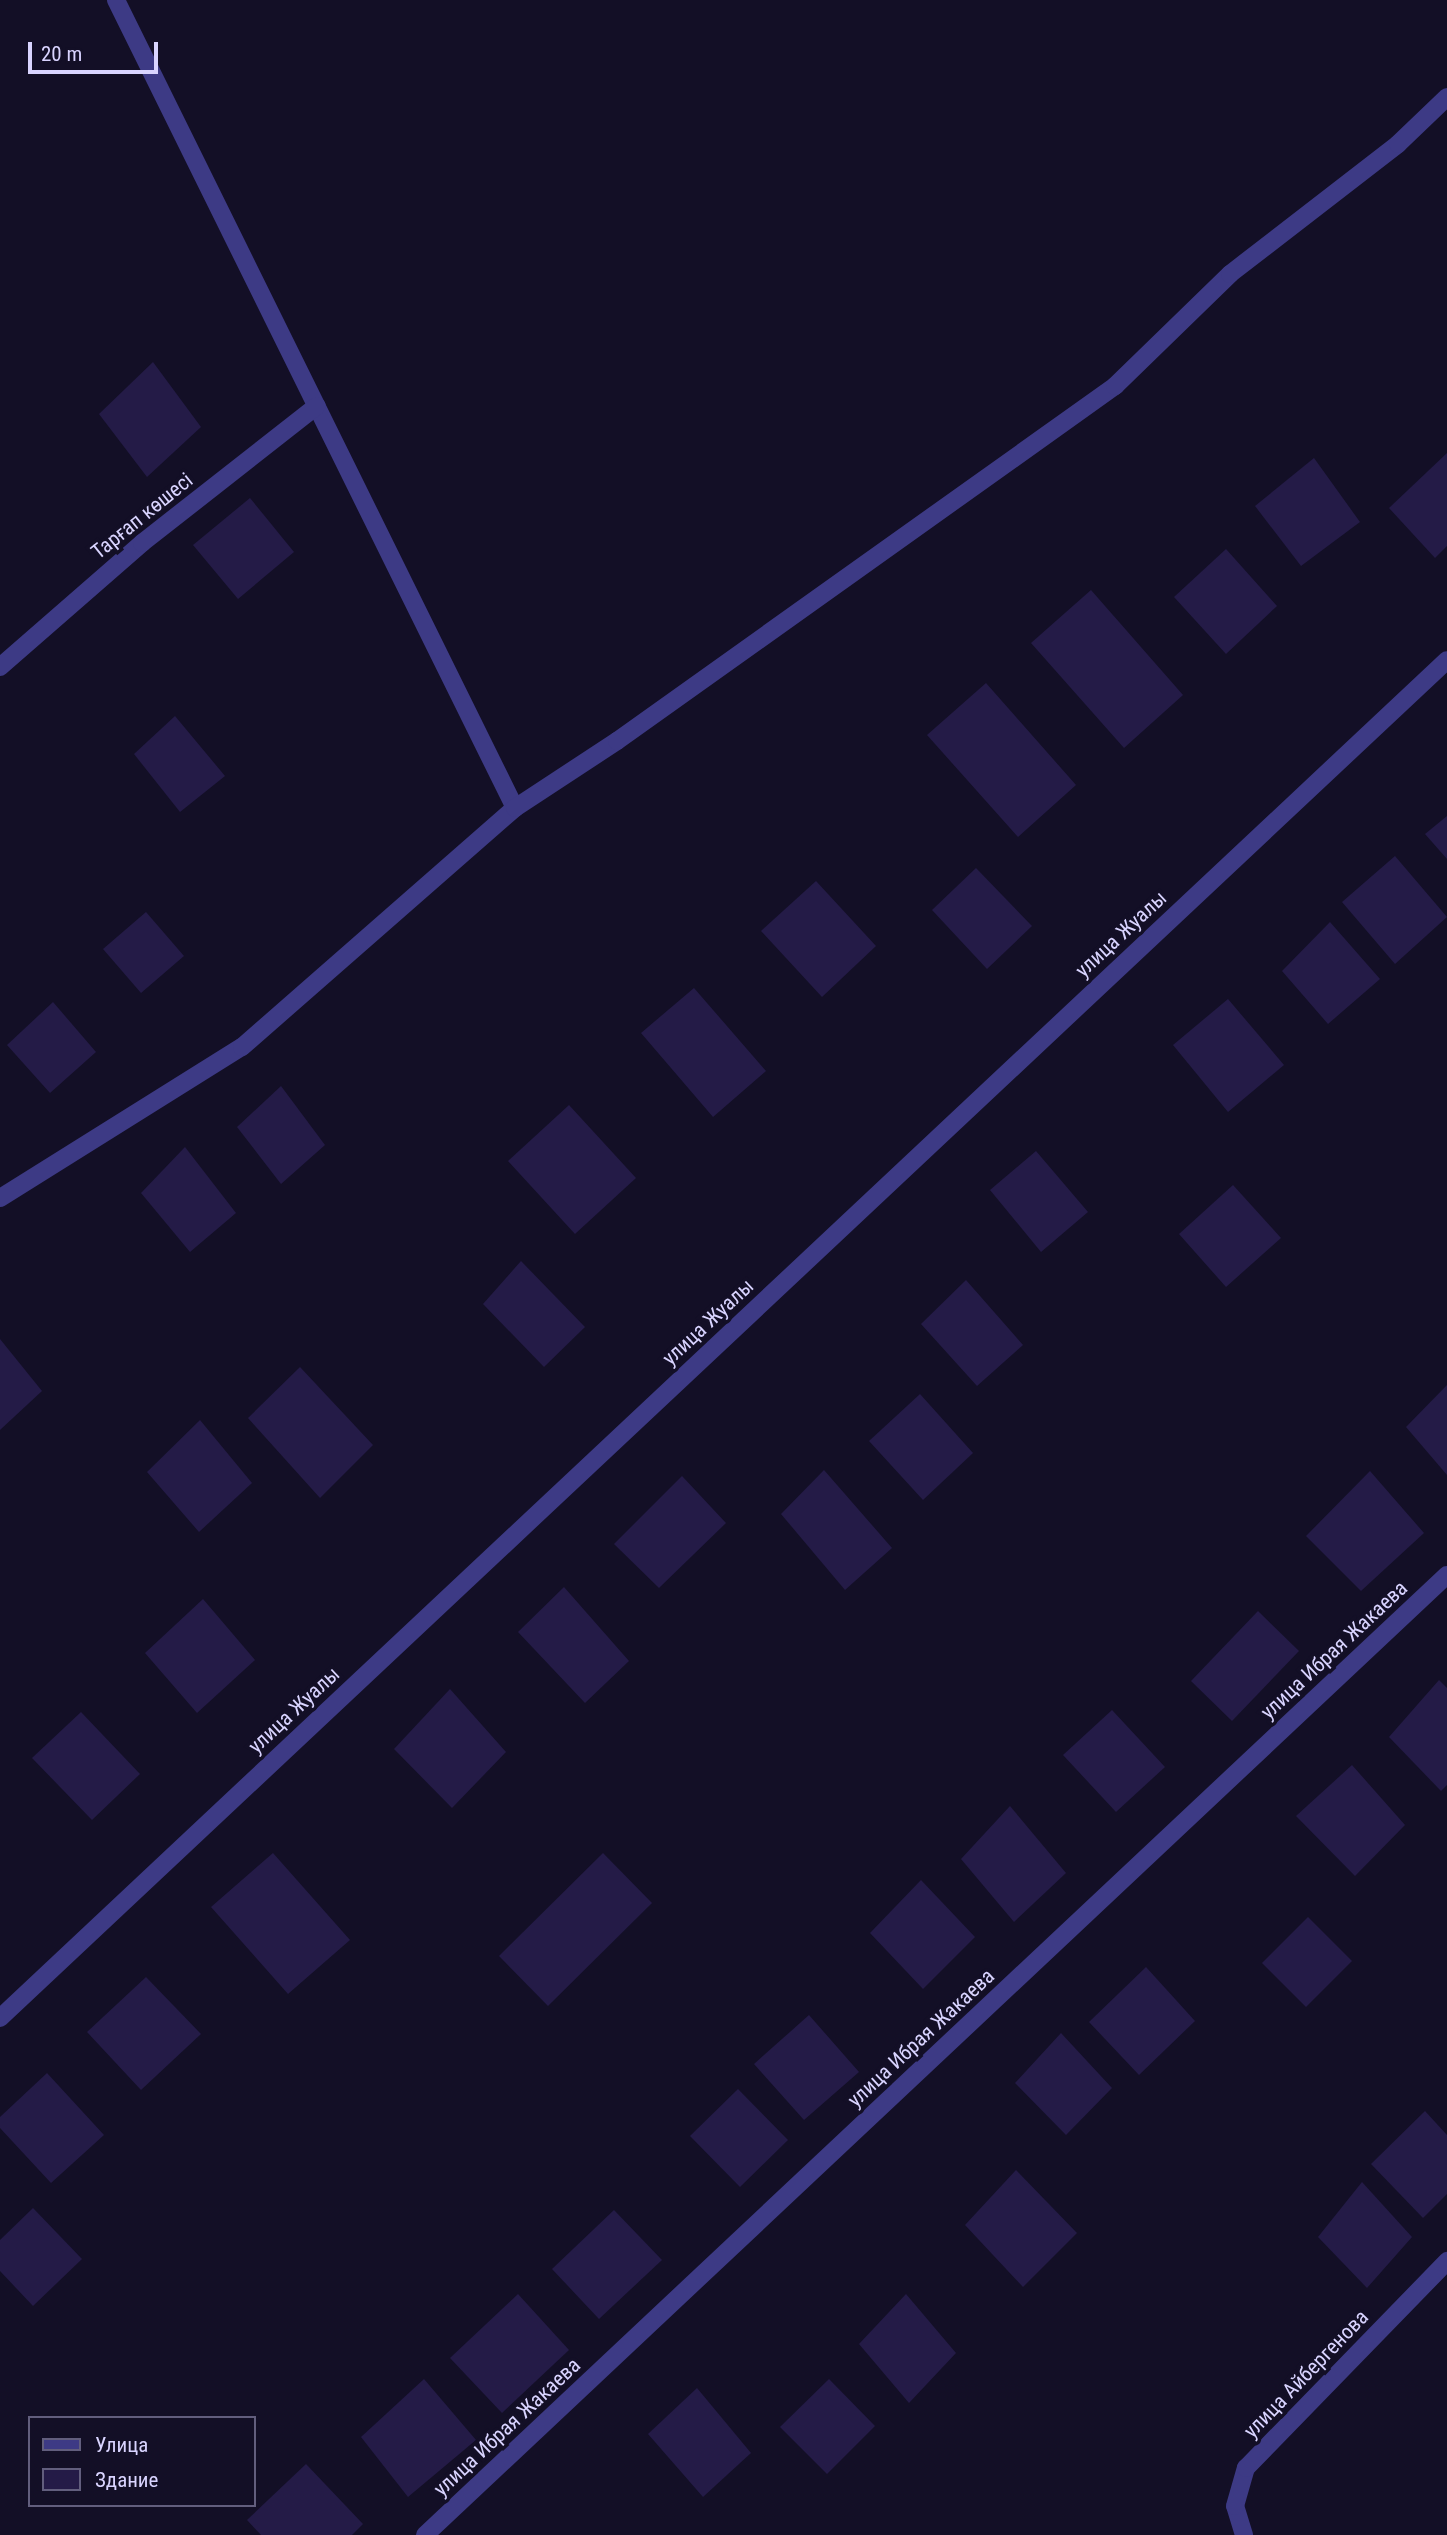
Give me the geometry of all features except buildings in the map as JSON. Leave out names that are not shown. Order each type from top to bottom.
[{"type":"street","points":[[116,0],[515,808]]},
{"type":"street","points":[[0,1198],[242,1047],[515,808],[628,733],[1115,386],[1230,274],[1398,145],[1447,97]]},
{"type":"street","name":"Тарғап көшесі","points":[[0,667],[142,543],[317,406]]},
{"type":"street","name":"улица Жуалы","points":[[0,2018],[1447,660]]},
{"type":"street","name":"улица Ибрая Жакаева","points":[[425,2535],[1447,1575]]},
{"type":"street","name":"улица Айбергенова","points":[[1244,2535],[1235,2506],[1246,2468],[1447,2261]]}]
